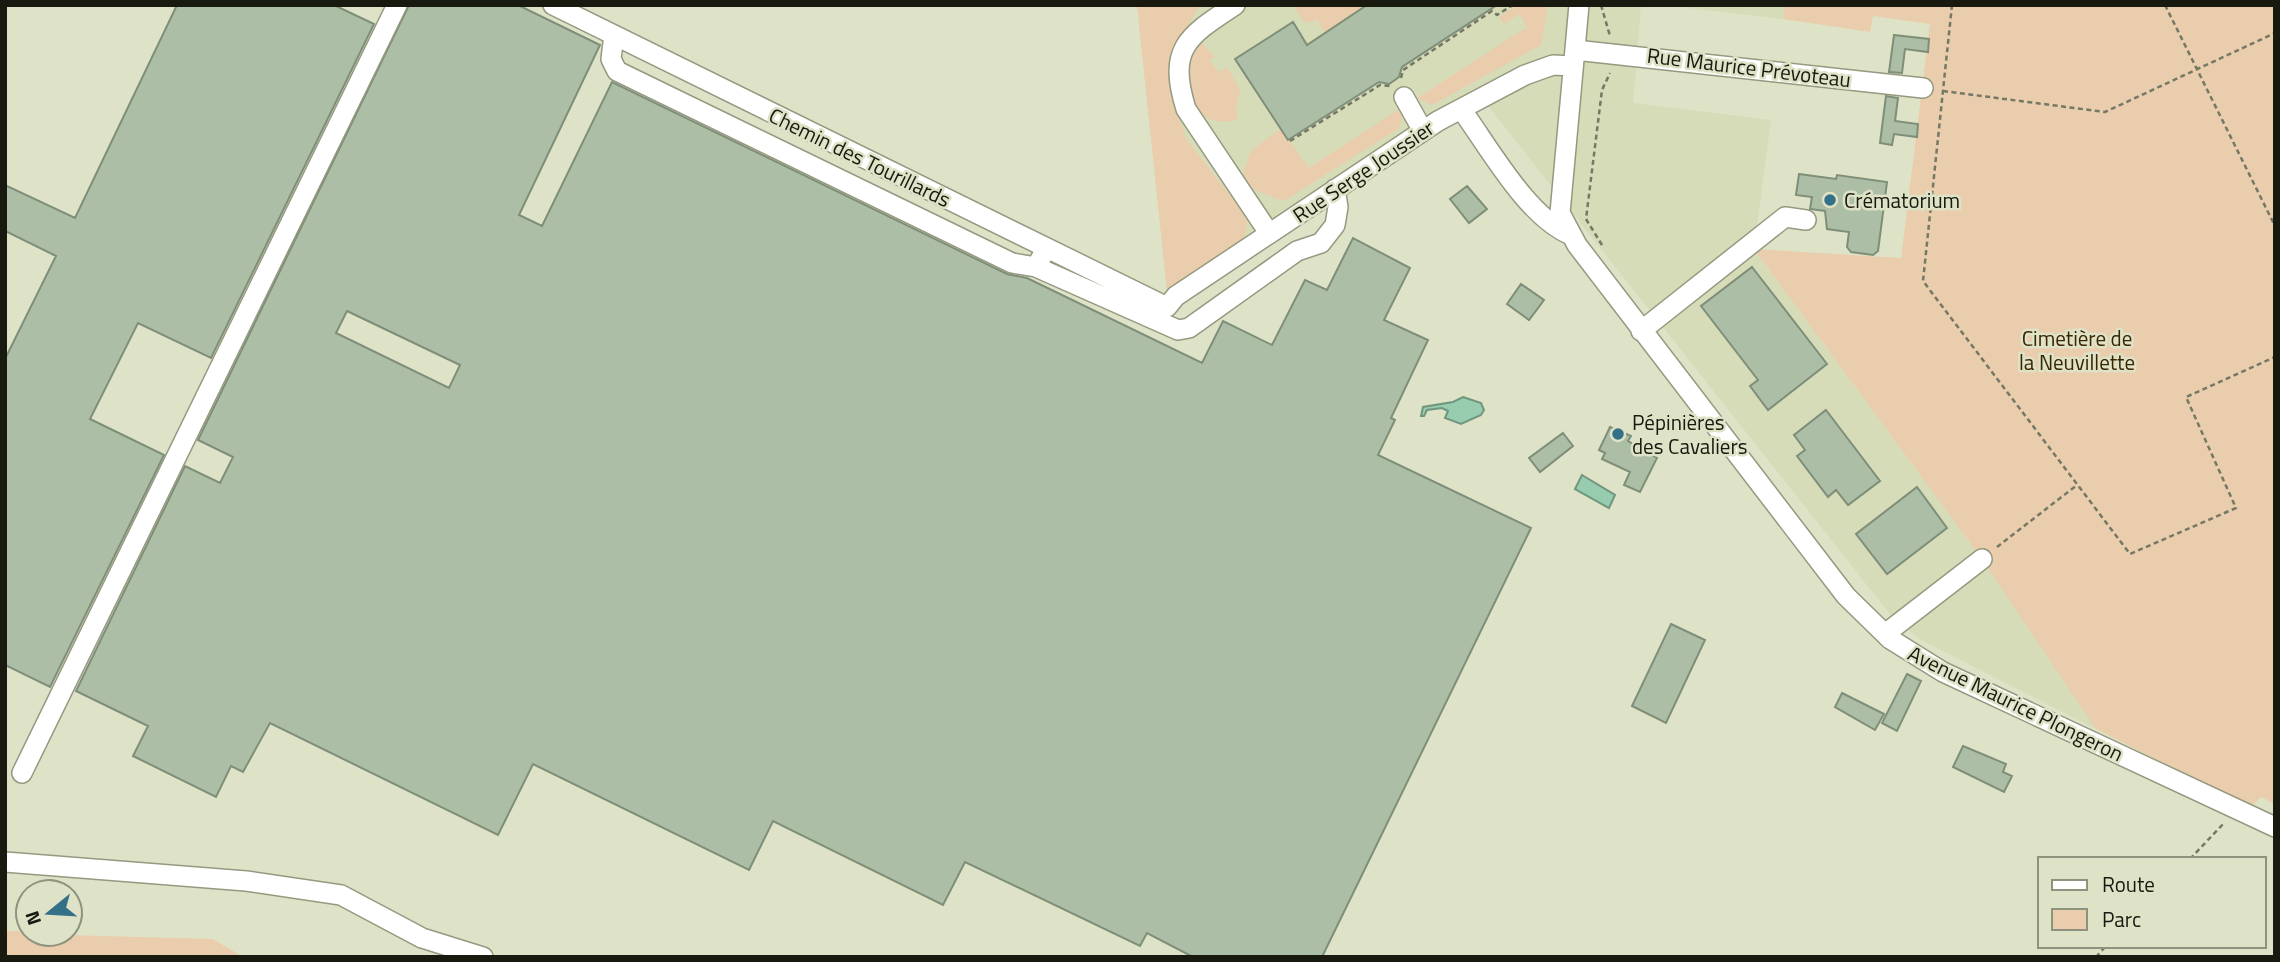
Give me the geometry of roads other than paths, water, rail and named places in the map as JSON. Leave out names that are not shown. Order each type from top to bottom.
[{"type":"street","points":[[22,773],[397,5]]},
{"type":"street","name":"Chemin des Tourillards","points":[[553,5],[1167,307]]},
{"type":"street","points":[[1235,5],[1194,32],[1183,47],[1179,68],[1181,92],[1186,109],[1269,233]]},
{"type":"street","points":[[1574,58],[1579,5]]},
{"type":"street","points":[[614,35],[611,60],[617,71],[1012,263],[1036,267],[1178,330],[1189,328],[1297,251],[1321,243],[1335,225],[1338,207],[1335,189]]},
{"type":"street","name":"Rue Maurice Prévoteau","points":[[1574,58],[1614,53],[1932,90]]},
{"type":"street","name":"Rue Serge Joussier","points":[[1167,307],[1176,296],[1423,131],[1525,75],[1574,58]]},
{"type":"street","name":"Avenue Maurice Plongeron","points":[[1574,58],[1560,213],[1572,236],[1641,331],[1846,596],[1885,634],[1943,672],[2275,827]]},
{"type":"street","points":[[1404,97],[1423,131]]},
{"type":"street","points":[[1461,109],[1535,209],[1557,229],[1572,236]]},
{"type":"street","points":[[1641,331],[1784,218],[1806,220]]},
{"type":"street","points":[[1036,267],[1045,249]]},
{"type":"street","points":[[1885,634],[1982,559]]},
{"type":"street","points":[[5,862],[246,880],[341,895],[422,938],[483,957]]},
{"type":"place","name":"Crématorium","points":[[1830,200]]},
{"type":"place","name":"Pépinières des Cavaliers","points":[[1618,434]]},
{"type":"park label","name":"Cimetière de la Neuvillette","points":[[2077,350]]}]
